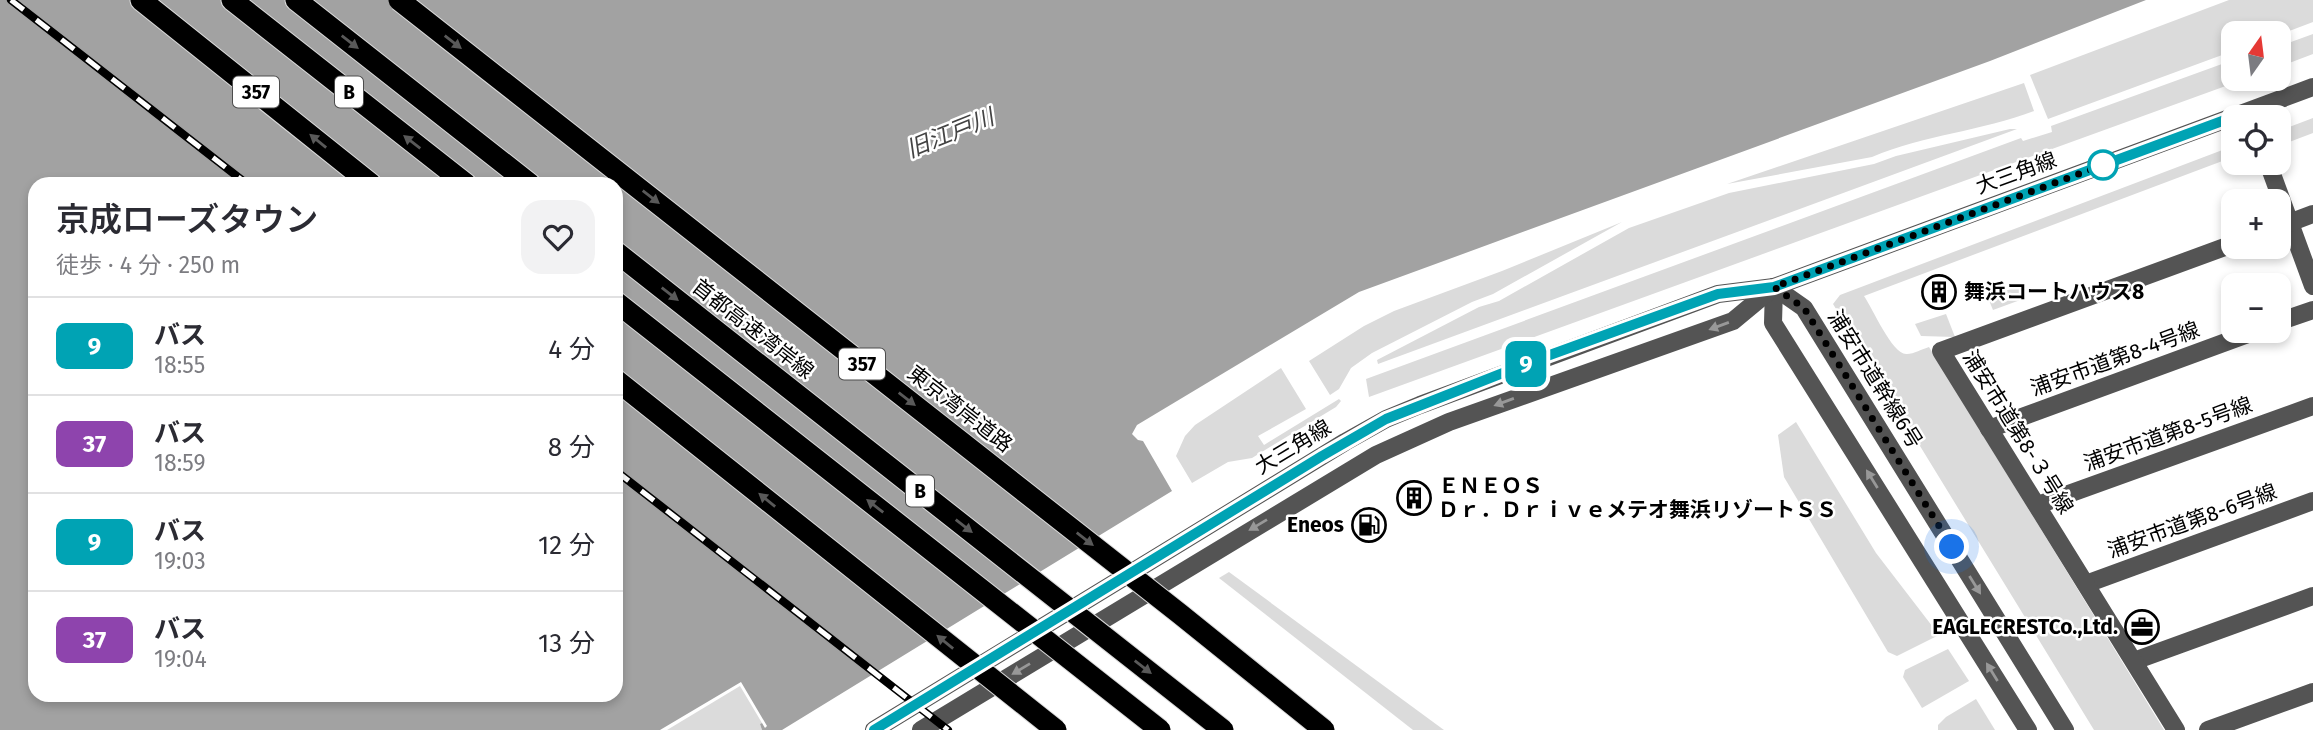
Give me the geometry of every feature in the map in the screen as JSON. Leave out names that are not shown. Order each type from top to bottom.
[{"type":"highway","name":"357","points":[[141,0],[362,177]]},
{"type":"highway","name":"B","points":[[232,0],[457,177]]},
{"type":"highway","name":"B","points":[[296,0],[521,177]]},
{"type":"highway","name":"東京湾岸道路","points":[[399,0],[1169,605],[1324,730]]},
{"type":"highway","name":"首都高速湾岸線","points":[[623,258],[1223,730]]},
{"type":"highway","name":"B","points":[[623,308],[1160,730]]},
{"type":"highway","points":[[623,386],[1056,730]]},
{"type":"street","name":"大三角線","points":[[2272,105],[2313,87]]},
{"type":"street","name":"大三角線","points":[[874,730],[1386,419],[1536,360],[1718,294],[1774,287],[2221,125]]},
{"type":"street","points":[[2291,222],[2313,214]]},
{"type":"street","points":[[2291,240],[2313,286]]},
{"type":"street","name":"浦安市道第8-３号線","points":[[2176,730],[1941,351],[2221,248]]},
{"type":"street","name":"大三角線","points":[[921,730],[1376,455],[1450,422],[1733,321],[1774,287]]},
{"type":"street","points":[[1774,287],[1773,323],[2028,730]]},
{"type":"street","name":"浦安市道幹線6号","points":[[1774,287],[1804,308],[2065,730]]},
{"type":"street","points":[[2291,318],[2313,310]]},
{"type":"street","name":"浦安市道第8-4号線","points":[[1989,429],[2223,343]]},
{"type":"street","name":"浦安市道第8-5号線","points":[[2038,505],[2313,405]]},
{"type":"street","name":"浦安市道第8-6号線","points":[[2086,584],[2313,501]]},
{"type":"street","points":[[2134,661],[2313,596]]},
{"type":"street","points":[[2208,730],[2242,724],[2313,692]]},
{"type":"shaded area","points":[[2229,0],[2313,0],[2313,22],[2291,30],[2291,21],[2221,21],[2221,55],[2048,119],[2030,75]]},
{"type":"shaded area","points":[[2313,34],[2313,54],[2291,62],[2291,42]]},
{"type":"shaded area","points":[[2221,64],[2221,88],[1369,397],[1366,379],[2021,138],[2023,141],[2052,132],[2051,126]]},
{"type":"shaded area","points":[[2024,83],[2034,111],[2014,118],[1912,143],[1872,157],[1727,184]]},
{"type":"shaded area","points":[[2313,118],[2313,133],[2291,141],[2291,126]]},
{"type":"shaded area","points":[[2017,129],[1378,364],[1377,360],[1479,307],[1499,301],[1629,228],[1729,193],[1874,164],[1896,156]]},
{"type":"shaded area","points":[[2221,151],[2221,162],[1864,296],[1890,340],[1902,353],[1910,354],[1929,347],[2164,730],[2094,730],[1833,304],[1840,295]]},
{"type":"shaded area","points":[[1622,222],[1493,294],[1372,353],[1351,368],[1339,389],[1330,395],[1309,361],[1364,326],[1394,311]]},
{"type":"shaded area","points":[[2023,284],[2026,294],[2023,299],[1993,310],[1988,298]]},
{"type":"shaded area","points":[[1946,314],[1955,337],[1921,336],[1915,324]]},
{"type":"shaded area","points":[[1281,368],[1306,409],[1258,436],[1264,445],[1339,399],[1341,401],[1336,407],[1252,458],[1228,462],[1192,483],[1176,456],[1185,436],[1195,425]]},
{"type":"shaded area","points":[[1796,422],[1876,553],[1939,635],[1897,656],[1888,652],[1784,477],[1778,435]]},
{"type":"shaded area","points":[[1229,572],[1444,730],[1413,730],[1219,578]]},
{"type":"shaded area","points":[[1948,649],[1969,681],[1922,708],[1903,677],[1905,670]]},
{"type":"shaded area","points":[[740,686],[762,723],[762,730],[667,730]]},
{"type":"shaded area","points":[[1976,699],[1995,730],[1938,730],[1938,725],[1946,717]]},
{"type":"water","name":"旧江戸川","points":[[0,0],[2146,0],[1990,61],[1359,292],[1137,425],[1132,434],[1143,441],[1172,491],[782,730],[762,730],[760,724],[765,728],[767,726],[741,682],[660,730],[0,730]]},
{"type":"railway","points":[[11,0],[238,177]]},
{"type":"railway","points":[[623,476],[948,730]]},
{"type":"bus line","name":"9","points":[[874,730],[1386,419],[1536,360],[1718,294],[1774,287],[2221,121]]},
{"type":"place","name":"舞浜コートハウス8","points":[[1939,292]]},
{"type":"place","name":"ＥＮＥＯＳ Ｄｒ．Ｄｒｉｖｅメテオ舞浜リゾートＳＳ","points":[[1414,498]]},
{"type":"place","name":"Eneos","points":[[1369,525]]},
{"type":"place","name":"EAGLECRESTCo.,Ltd.","points":[[2142,627]]},
{"type":"route","points":[[1952,547],[1804,308],[1774,287],[2103,165]]}]
